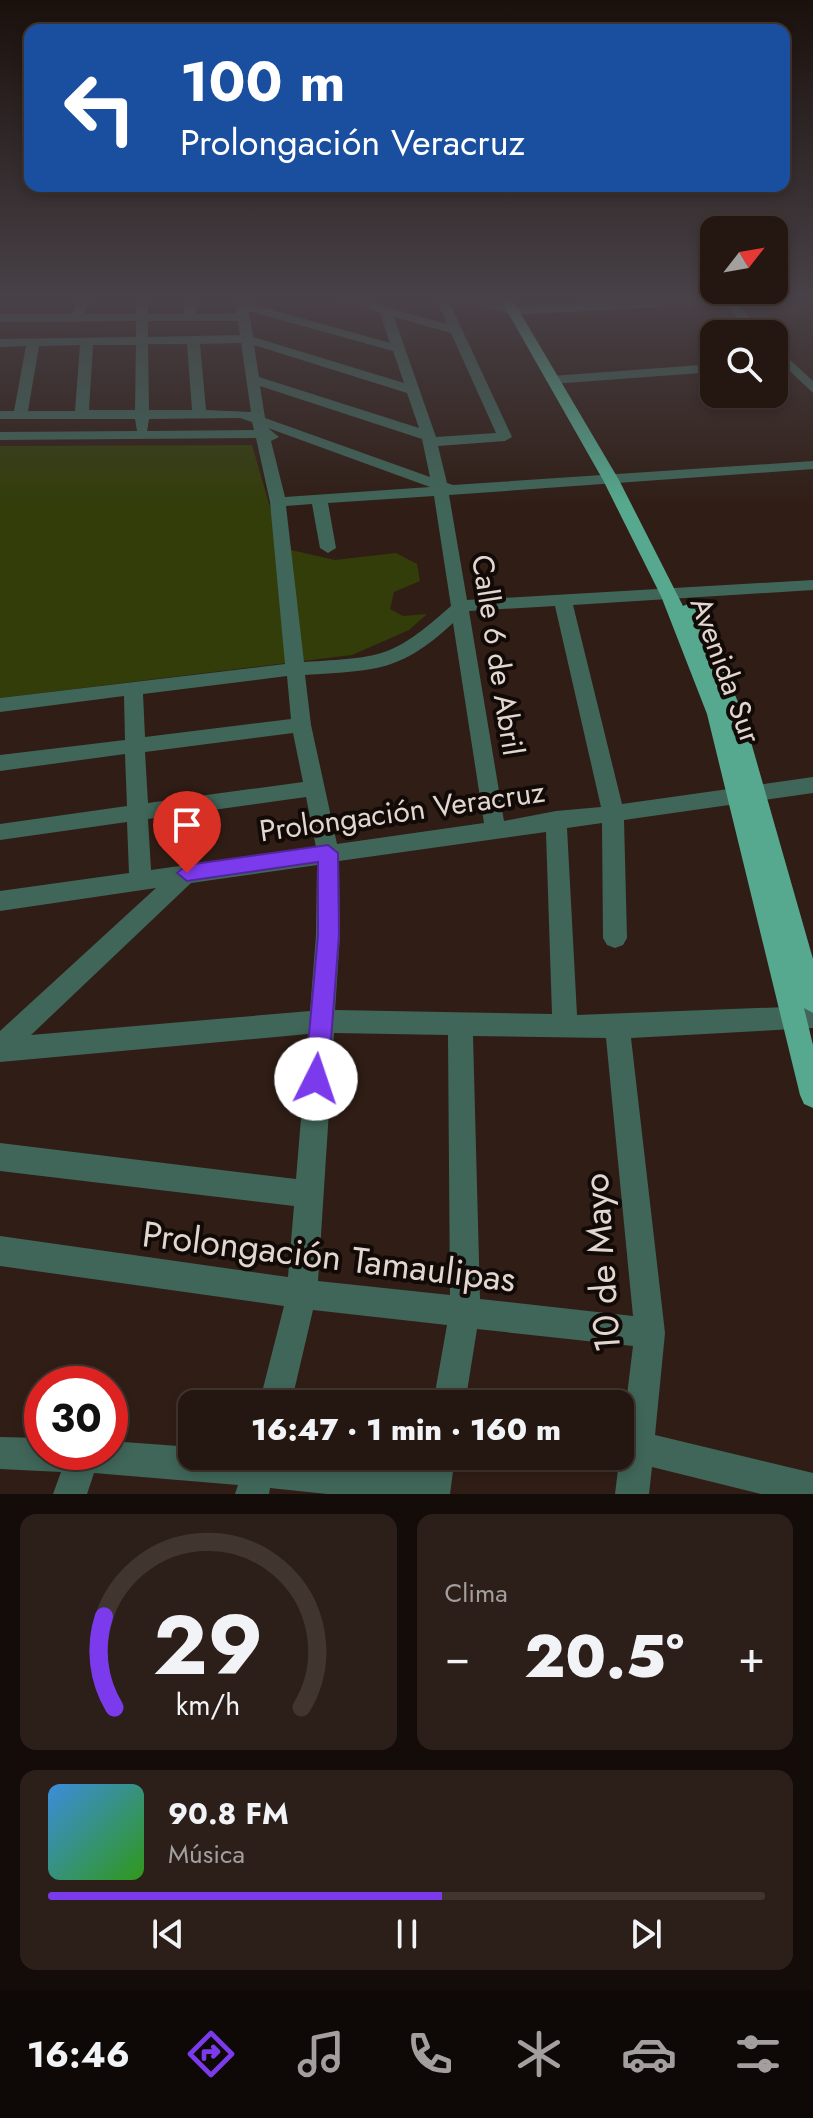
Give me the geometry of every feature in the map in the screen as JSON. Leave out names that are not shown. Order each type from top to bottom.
[{"type":"main road","name":"Avenida Sur","points":[[551,367],[617,479],[677,595],[717,714],[748,793],[813,1002]]},
{"type":"main road","name":"Avenida Sur","points":[[748,793],[803,1018],[813,1095]]},
{"type":"street","points":[[20,415],[29,367]]},
{"type":"street","points":[[82,415],[85,367]]},
{"type":"street","points":[[141,367],[141,436]]},
{"type":"street","points":[[195,367],[199,414]]},
{"type":"street","points":[[251,367],[278,502],[301,725],[328,853],[328,935],[302,1294],[278,1390]]},
{"type":"street","points":[[337,367],[413,390]]},
{"type":"street","name":"Calle 6 de Abril","points":[[405,367],[445,489],[495,828]]},
{"type":"street","points":[[253,379],[430,439],[505,437],[472,367]]},
{"type":"street","points":[[791,367],[813,389]]},
{"type":"street","points":[[558,379],[700,369]]},
{"type":"street","points":[[0,415],[242,414],[264,427],[413,489]]},
{"type":"street","points":[[0,436],[141,436],[264,427],[445,489]]},
{"type":"street","points":[[278,502],[413,489],[813,465]]},
{"type":"street","points":[[319,499],[328,548]]},
{"type":"street","points":[[0,705],[294,669],[335,669],[398,656],[433,634],[461,606],[813,585]]},
{"type":"street","points":[[563,601],[613,811],[615,938]]},
{"type":"street","points":[[133,688],[140,880]]},
{"type":"street","points":[[0,763],[301,725]]},
{"type":"street","name":"Prolongación Veracruz","points":[[0,901],[556,819],[813,785]]},
{"type":"street","points":[[0,832],[315,788]]},
{"type":"street","points":[[556,819],[565,1026]]},
{"type":"street","points":[[0,1049],[187,873]]},
{"type":"street","points":[[0,1049],[321,1021],[617,1027],[803,1018]]},
{"type":"street","points":[[451,1390],[465,1311],[460,1025]]},
{"type":"street","name":"10 de Mayo","points":[[617,1027],[650,1333],[632,1494]]},
{"type":"street","points":[[0,1157],[308,1194]]},
{"type":"street","name":"Prolongación Tamaulipas","points":[[0,1251],[302,1294],[650,1333]]},
{"type":"street","points":[[637,1447],[813,1490]]},
{"type":"street","points":[[0,1453],[24,1454]]},
{"type":"street","points":[[128,1460],[433,1492],[437,1470]]},
{"type":"street","points":[[70,1494],[79,1470]]},
{"type":"green space","points":[[252,445],[282,548],[335,560],[396,553],[417,564],[420,581],[394,592],[390,609],[403,616],[427,614],[409,630],[352,655],[0,698],[0,446]]},
{"type":"route","points":[[187,873],[328,853],[328,935],[316,1079]]}]
